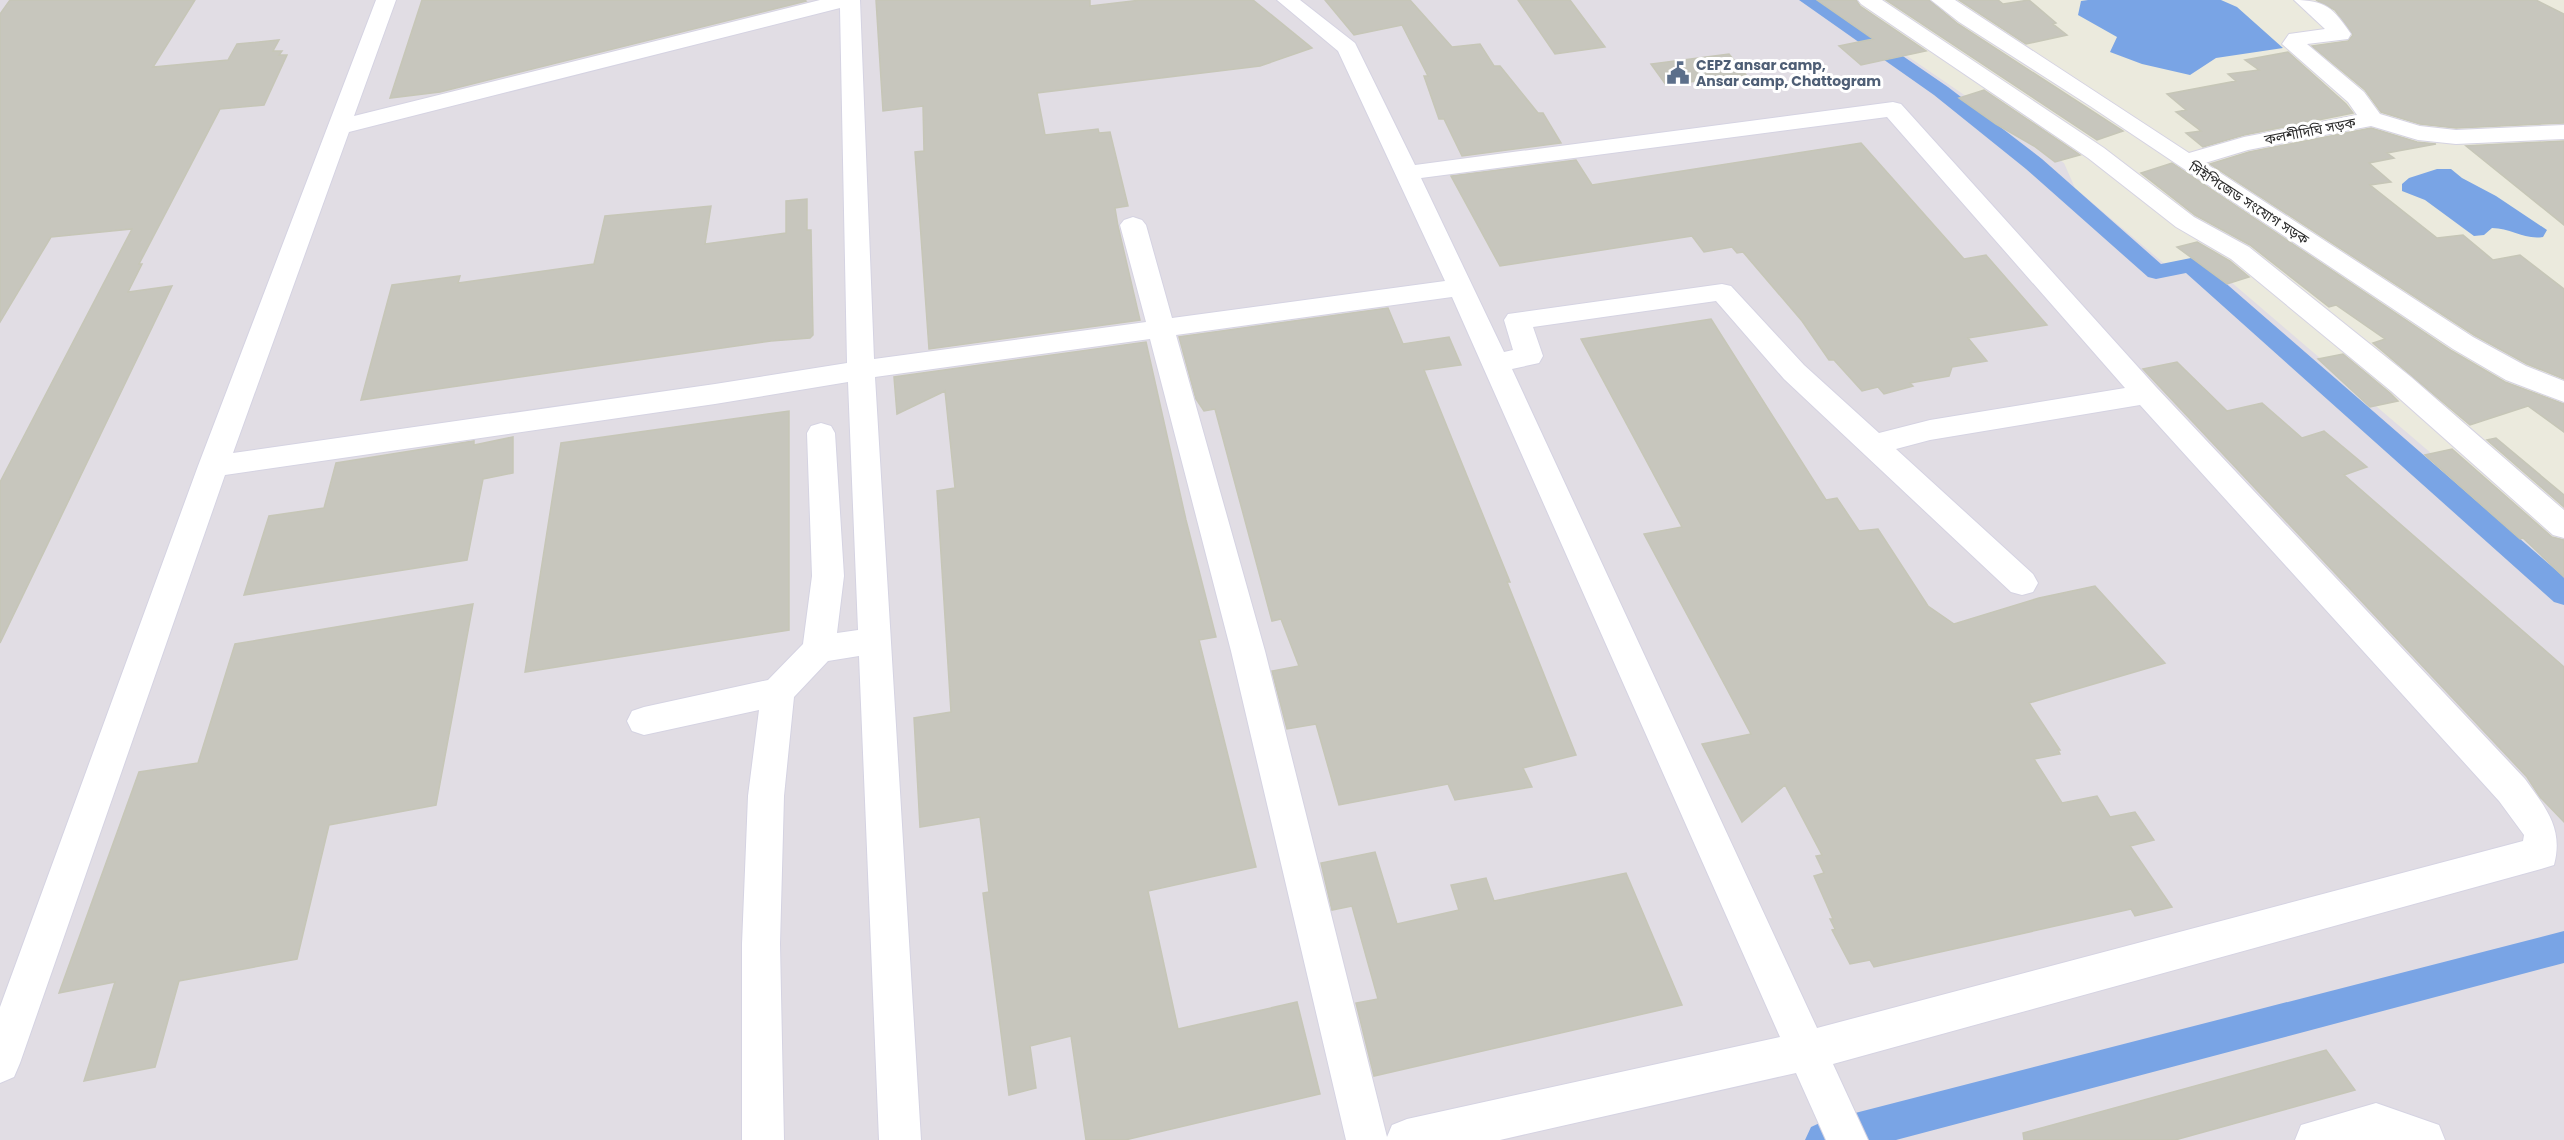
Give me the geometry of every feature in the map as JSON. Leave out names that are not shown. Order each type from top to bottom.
[{"type":"street","points":[[0,1064],[213,466],[386,0]]},
{"type":"street","points":[[339,127],[845,0]]},
{"type":"street","points":[[850,0],[861,370],[900,1140]]},
{"type":"street","points":[[1287,0],[1347,48],[1496,363],[1847,1140]]},
{"type":"street","points":[[1868,0],[2096,153],[2185,222],[2240,253],[2401,384],[2564,527]]},
{"type":"street","name":"সিইপিজেড সংযোগ সড়ক","points":[[1941,0],[1990,35],[2109,108],[2463,343],[2516,374],[2564,392]]},
{"type":"street","name":"কলশীদিঘি সড়ক","points":[[2186,161],[2244,144],[2372,119],[2356,97],[2293,44],[2297,39],[2340,34],[2328,18],[2304,0]]},
{"type":"street","points":[[1407,173],[1893,109],[2146,394],[2512,790],[2542,831],[2541,853],[1807,1051],[1407,1140]]},
{"type":"street","points":[[2372,119],[2418,133],[2456,137],[2564,132]]},
{"type":"street","points":[[1132,225],[1248,651],[1366,1140]]},
{"type":"street","points":[[213,466],[715,394],[861,370],[1461,287]]},
{"type":"street","points":[[1496,363],[1529,356],[1517,320],[1722,292],[1794,372],[2022,583]]},
{"type":"street","points":[[1874,445],[1930,430],[2146,394]]},
{"type":"street","points":[[644,722],[778,692],[819,649],[828,576],[821,433]]},
{"type":"street","points":[[819,649],[875,640]]},
{"type":"street","points":[[763,1140],[761,944],[766,796],[778,692]]},
{"type":"street","points":[[2316,1140],[2376,1124],[2424,1140]]},
{"type":"shaded area","points":[[0,0],[1825,0],[2064,163],[2075,188],[2167,266],[2203,258],[2564,567],[2564,1140],[0,1140]]},
{"type":"water","points":[[2221,0],[2237,7],[2283,48],[2216,58],[2190,75],[2142,64],[2110,52],[2117,37],[2078,15],[2081,1]]},
{"type":"water","points":[[2437,169],[2451,169],[2462,178],[2496,196],[2547,230],[2543,237],[2530,237],[2492,228],[2484,235],[2474,236],[2425,200],[2402,191],[2402,184],[2409,178]]},
{"type":"building","points":[[10,0],[195,0],[153,67],[228,60],[237,44],[279,40],[273,51],[282,51],[279,55],[287,55],[264,105],[220,109],[139,264],[142,264],[128,292],[172,286],[0,643],[0,482],[132,229],[51,237],[0,322],[0,14]]},
{"type":"building","points":[[422,0],[806,1],[440,92],[390,98]]},
{"type":"building","points":[[876,0],[1090,0],[1090,6],[1141,0],[1253,0],[1312,48],[1260,66],[1037,93],[1045,135],[1098,129],[1099,133],[1110,132],[1128,206],[1115,208],[1140,320],[929,349],[915,152],[924,151],[923,106],[883,111]]},
{"type":"building","points":[[1325,0],[1410,0],[1452,47],[1480,44],[1494,66],[1500,66],[1538,113],[1543,113],[1561,143],[1462,156],[1444,119],[1439,119],[1424,76],[1428,76],[1402,25],[1354,35]]},
{"type":"building","points":[[1518,0],[1570,0],[1605,47],[1555,54]]},
{"type":"building","points":[[1817,0],[1856,0],[1860,6],[1926,51],[1861,65],[1839,46],[1873,39]]},
{"type":"building","points":[[1886,0],[1929,0],[1958,24],[2123,131],[2097,140]]},
{"type":"building","points":[[1959,0],[1998,0],[2003,4],[2029,0],[2067,35],[2026,44]]},
{"type":"building","points":[[2316,0],[2536,0],[2564,14],[2564,123],[2456,128],[2420,124],[2381,112],[2365,90],[2312,46],[2348,41],[2353,35],[2335,10]]},
{"type":"building","points":[[2288,52],[2353,113],[2244,135],[2203,147],[2186,133],[2201,131],[2176,112],[2186,110],[2167,94],[2236,81],[2228,74],[2259,70],[2245,60]]},
{"type":"building","points":[[1729,54],[1746,75],[1666,85],[1651,64]]},
{"type":"building","points":[[1984,90],[2080,155],[2055,162],[1959,98]]},
{"type":"building","points":[[2371,128],[2417,142],[2436,144],[2387,153],[2394,158],[2369,163],[2391,182],[2370,185],[2437,238],[2463,235],[2493,260],[2520,255],[2564,289],[2564,379],[2527,364],[2474,335],[2210,164],[2249,152]]},
{"type":"building","points":[[2564,141],[2564,225],[2466,146]]},
{"type":"building","points":[[1861,143],[1964,259],[1986,255],[2047,325],[1968,338],[1987,361],[1952,367],[1949,376],[1910,383],[1913,386],[1884,394],[1878,387],[1862,391],[1834,360],[1829,360],[1802,321],[1743,252],[1737,253],[1732,247],[1704,252],[1692,236],[1500,266],[1451,176],[1576,160],[1592,185]]},
{"type":"building","points":[[2172,163],[2452,351],[2505,382],[2564,404],[2564,432],[2528,406],[2470,425],[2373,343],[2385,339],[2336,305],[2329,307],[2250,245],[2195,215],[2141,173]]},
{"type":"building","points":[[807,199],[807,230],[811,230],[813,335],[810,338],[771,341],[361,400],[392,285],[460,276],[458,283],[594,264],[605,216],[711,206],[705,244],[786,233],[786,201]]},
{"type":"building","points":[[2197,242],[2230,261],[2249,277],[2227,284],[2177,247]]},
{"type":"building","points":[[1388,308],[1403,344],[1449,337],[1461,365],[1424,370],[1510,582],[1507,582],[1576,755],[1523,768],[1532,787],[1455,800],[1448,784],[1339,805],[1316,724],[1287,729],[1272,671],[1299,666],[1281,619],[1272,621],[1215,409],[1204,411],[1196,399],[1179,337]]},
{"type":"building","points":[[1711,319],[1826,500],[1837,498],[1859,531],[1878,529],[1928,606],[1954,624],[2039,598],[2095,586],[2165,663],[2029,703],[2060,750],[2058,750],[2060,754],[2034,759],[2062,803],[2097,796],[2110,817],[2135,812],[2154,840],[2130,846],[2172,907],[2135,916],[2131,909],[1874,967],[1870,960],[1850,964],[1832,930],[1835,929],[1830,919],[1833,919],[1814,876],[1824,873],[1816,856],[1822,855],[1785,785],[1742,822],[1702,744],[1751,734],[1644,534],[1682,527],[1581,339]]},
{"type":"building","points":[[1146,342],[1186,520],[1216,637],[1199,640],[1256,867],[1148,891],[1178,1029],[1297,1002],[1320,1094],[1125,1140],[1086,1140],[1071,1036],[1030,1046],[1036,1088],[1009,1095],[983,893],[989,892],[980,817],[920,827],[914,718],[951,712],[937,491],[955,488],[945,391],[897,414],[894,377]]},
{"type":"building","points":[[2343,354],[2398,401],[2370,407],[2318,359]]},
{"type":"building","points":[[2177,362],[2227,411],[2262,403],[2302,438],[2324,431],[2367,467],[2344,475],[2564,667],[2564,822],[2540,797],[2527,777],[2143,369]]},
{"type":"building","points":[[789,411],[789,630],[525,672],[561,443]]},
{"type":"building","points":[[513,437],[513,473],[483,479],[467,560],[244,595],[269,516],[324,508],[336,463],[474,441],[474,445]]},
{"type":"building","points":[[2496,438],[2564,495],[2564,507],[2487,440]]},
{"type":"building","points":[[2452,449],[2552,537],[2564,540],[2564,577],[2523,538],[2520,539],[2425,455]]},
{"type":"building","points":[[473,604],[436,805],[329,825],[297,959],[179,981],[155,1067],[84,1081],[115,982],[59,993],[139,772],[198,763],[235,644]]},
{"type":"building","points":[[1375,852],[1397,924],[1459,910],[1451,885],[1486,878],[1494,901],[1626,873],[1682,1005],[1374,1076],[1356,1003],[1378,999],[1352,906],[1332,910],[1321,863]]},
{"type":"building","points":[[2326,1050],[2355,1090],[2175,1140],[2024,1140],[2023,1133]]},
{"type":"waterway","points":[[1808,0],[1941,91],[2034,164],[2156,272],[2191,265],[2564,594]]},
{"type":"waterway","points":[[1824,1140],[2564,947]]},
{"type":"place","name":"CEPZ ansar camp, Ansar camp, Chattogram","points":[[1678,73]]}]
